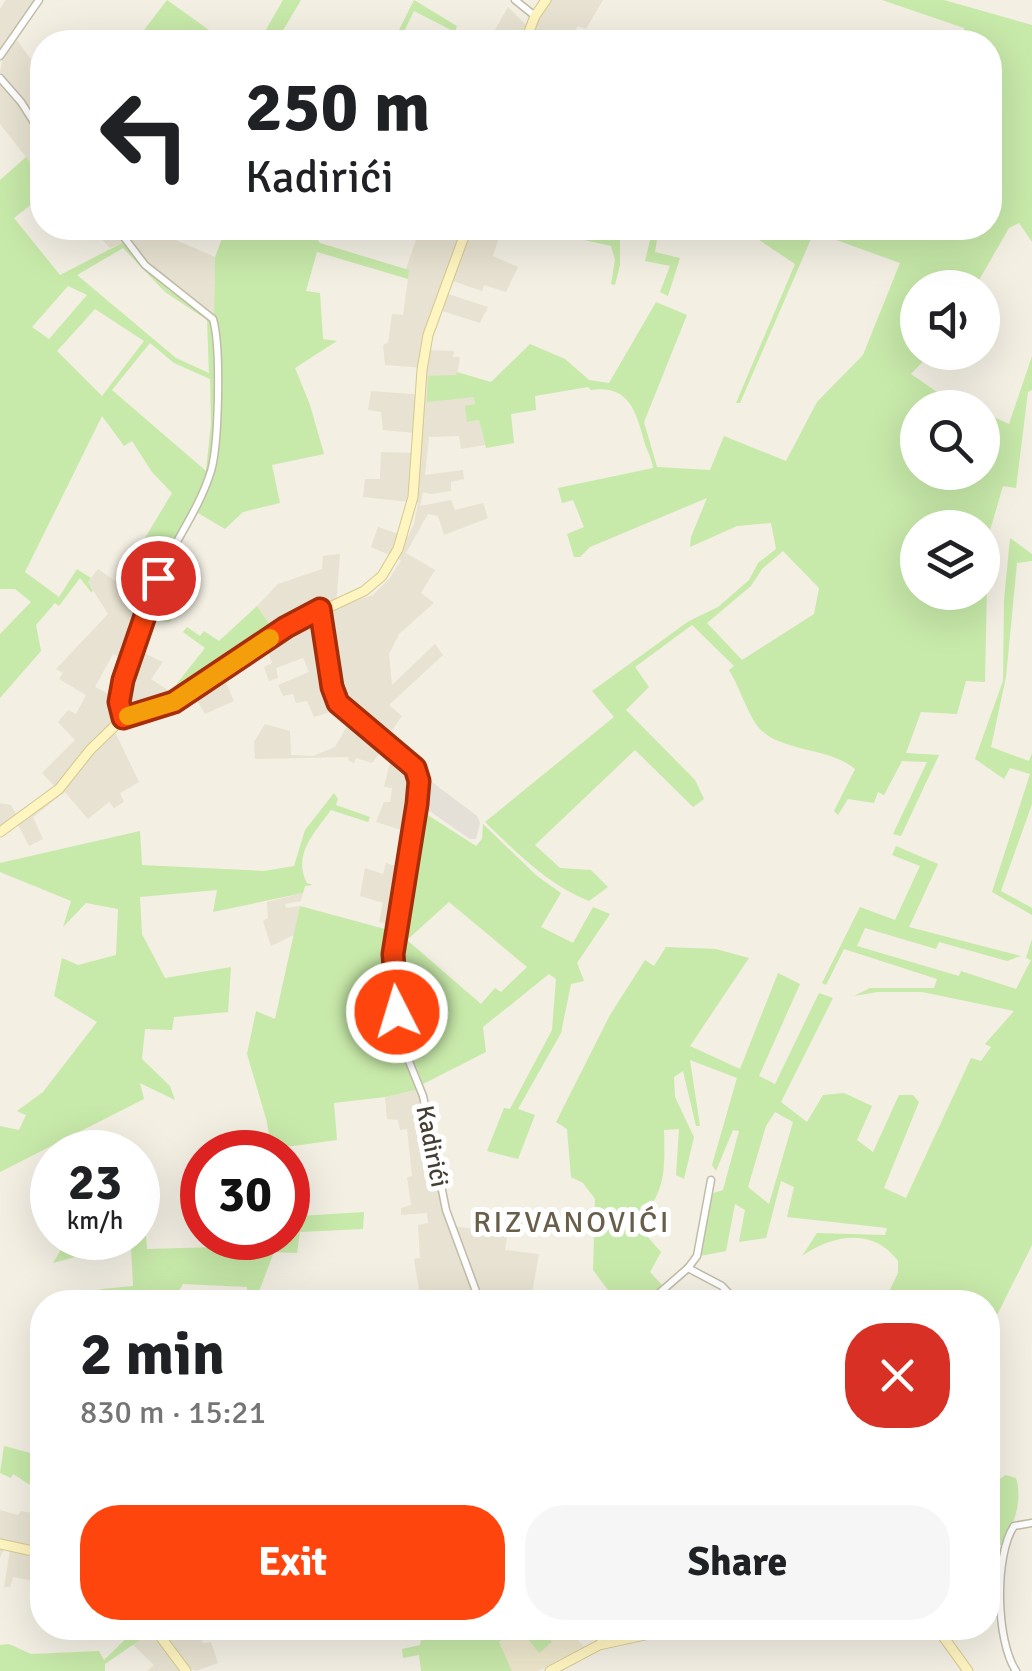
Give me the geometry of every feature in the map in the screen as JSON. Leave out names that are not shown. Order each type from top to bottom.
[{"type":"street","points":[[0,56],[39,0]]},
{"type":"street","points":[[515,0],[535,16]]},
{"type":"street","points":[[530,30],[546,0]]},
{"type":"street","points":[[0,78],[30,116]]},
{"type":"street","points":[[123,718],[119,702],[123,680],[143,630],[152,590],[186,530],[207,482],[217,420],[216,338],[212,319],[144,266],[126,240]]},
{"type":"street","points":[[0,832],[59,789],[90,750],[123,718],[174,702],[286,627],[374,584],[398,549],[414,497],[425,349],[463,240]]},
{"type":"street","name":"Kadirići","points":[[320,609],[338,703],[410,762],[417,773],[417,804],[393,954],[394,987],[404,1049],[424,1096],[446,1210],[476,1290]]},
{"type":"street","points":[[663,1290],[688,1268],[700,1248],[711,1180]]},
{"type":"street","points":[[688,1268],[726,1290]]},
{"type":"street","points":[[1016,1671],[1007,1655],[1000,1604],[1005,1543],[1019,1523],[1032,1523]]},
{"type":"street","points":[[0,1544],[30,1550]]},
{"type":"street","points":[[163,1640],[186,1671]]},
{"type":"street","points":[[599,1644],[601,1640]]},
{"type":"street","points":[[550,1671],[599,1644],[626,1640]]},
{"type":"street","points":[[946,1640],[968,1671]]},
{"type":"shaded area","points":[[6,0],[39,0],[0,56],[0,9]]},
{"type":"shaded area","points":[[545,0],[603,0],[586,29],[578,26],[576,30],[495,30],[508,7],[528,27]]},
{"type":"shaded area","points":[[17,40],[30,58],[30,113],[0,72],[3,57]]},
{"type":"shaded area","points":[[0,80],[30,117],[30,160],[29,161],[0,124]]},
{"type":"shaded area","points":[[103,240],[129,240],[110,248]]},
{"type":"shaded area","points":[[129,240],[176,240],[215,257],[214,319],[184,301],[187,298],[148,265]]},
{"type":"shaded area","points":[[416,240],[498,240],[493,256],[518,267],[506,292],[484,285],[482,291],[453,281],[448,294],[488,307],[480,323],[436,309],[423,350],[454,351],[453,357],[460,357],[457,375],[427,401],[474,397],[467,422],[479,420],[485,445],[461,449],[459,436],[429,437],[425,475],[463,470],[464,479],[451,482],[451,491],[423,492],[420,506],[451,500],[455,510],[483,503],[488,518],[444,535],[438,516],[428,514],[406,553],[435,570],[421,593],[434,603],[399,634],[389,654],[392,685],[435,644],[443,655],[389,705],[402,716],[390,733],[405,744],[399,751],[387,744],[372,763],[356,758],[354,763],[348,757],[255,759],[254,742],[265,724],[290,731],[291,755],[313,756],[335,747],[353,716],[337,694],[325,699],[331,712],[314,717],[307,701],[296,703],[293,694],[283,696],[278,685],[309,672],[303,658],[276,668],[278,678],[269,681],[264,667],[272,663],[267,648],[280,638],[257,606],[278,584],[322,569],[323,556],[340,554],[336,608],[373,595],[401,560],[371,547],[378,527],[408,537],[414,524],[418,503],[363,497],[365,479],[380,479],[381,452],[415,453],[416,433],[383,430],[381,412],[368,410],[371,391],[425,395],[426,368],[385,365],[383,345],[388,343],[392,314],[403,315],[409,271],[406,269]]},
{"type":"shaded area","points":[[98,569],[127,589],[130,584],[135,588],[139,581],[152,591],[135,649],[163,662],[151,679],[178,697],[123,711],[120,703],[128,662],[113,654],[95,687],[117,698],[120,713],[115,732],[139,782],[120,793],[124,802],[114,808],[109,802],[88,819],[65,792],[33,817],[43,839],[29,846],[15,819],[0,830],[0,803],[11,805],[21,823],[30,817],[27,810],[57,789],[42,773],[75,740],[58,722],[68,710],[76,714],[86,695],[59,679],[63,673],[56,669],[108,614],[88,582]]},
{"type":"shaded area","points":[[223,676],[234,701],[205,714],[194,695]]},
{"type":"shaded area","points":[[396,755],[409,764],[417,779],[411,833],[376,822],[384,802],[390,802],[392,788],[384,787]]},
{"type":"shaded area","points":[[424,776],[477,816],[480,823],[476,839],[470,839],[422,806]]},
{"type":"shaded area","points":[[386,863],[405,869],[397,927],[379,922],[383,903],[360,896],[365,868],[383,874]]},
{"type":"shaded area","points":[[303,893],[301,901],[285,904],[286,908],[300,906],[294,935],[271,946],[263,921],[268,918],[267,902]]},
{"type":"shaded area","points":[[419,1089],[434,1175],[451,1233],[454,1226],[493,1232],[507,1237],[505,1250],[539,1254],[533,1290],[480,1290],[463,1255],[460,1258],[473,1290],[419,1290],[414,1259],[420,1258],[418,1225],[428,1223],[427,1213],[401,1215],[401,1208],[411,1205],[407,1129],[400,1130],[398,1120],[387,1119],[385,1097]]},
{"type":"shaded area","points":[[0,1510],[18,1515],[21,1511],[30,1513],[30,1580],[13,1577],[10,1587],[4,1587],[11,1544],[6,1544],[0,1558]]},
{"type":"shaded area","points":[[138,1640],[202,1640],[211,1642],[218,1663],[196,1671],[147,1671],[154,1665],[132,1644]]},
{"type":"shaded area","points":[[578,1640],[584,1647],[538,1671],[512,1671],[499,1642]]},
{"type":"green space","points":[[167,0],[209,30],[144,30]]},
{"type":"green space","points":[[283,0],[301,0],[283,30],[266,30]]},
{"type":"green space","points":[[414,0],[457,26],[451,30],[414,11],[405,30],[399,30]]},
{"type":"green space","points":[[882,0],[944,0],[1032,25],[1032,242],[1019,223],[1009,228],[985,270],[900,270],[900,370],[915,370],[911,374],[934,390],[900,390],[900,490],[1000,490],[1000,420],[1009,424],[1032,356],[1032,390],[1028,392],[1016,488],[1003,486],[996,510],[900,510],[900,610],[986,610],[985,682],[966,681],[957,714],[921,712],[906,753],[939,755],[901,836],[893,834],[927,762],[902,761],[884,795],[878,792],[874,803],[848,799],[838,815],[834,811],[855,769],[832,757],[768,736],[752,717],[729,670],[734,666],[692,625],[635,667],[649,687],[626,710],[695,780],[704,799],[693,807],[635,750],[535,845],[560,868],[591,870],[608,887],[589,901],[574,894],[546,877],[485,822],[614,717],[592,691],[689,621],[718,607],[749,580],[758,563],[776,549],[771,523],[737,526],[690,547],[707,498],[574,557],[567,534],[584,527],[573,500],[562,503],[558,488],[653,468],[628,401],[613,391],[588,387],[535,396],[536,410],[511,414],[514,443],[486,448],[479,420],[467,422],[465,406],[475,404],[474,397],[427,402],[428,376],[457,372],[491,382],[530,344],[565,359],[589,380],[609,383],[656,302],[687,315],[644,422],[657,467],[710,470],[724,436],[786,461],[817,402],[863,355],[900,263],[836,240],[1002,240],[1002,30],[964,30]],"holes":[[[783,551],[819,588],[814,614],[742,660],[707,623],[751,586],[762,569]]]},
{"type":"green space","points":[[26,157],[30,160],[30,205],[14,218],[60,275],[126,241],[169,290],[214,317],[215,257],[221,240],[318,240],[409,270],[408,279],[317,252],[306,291],[320,293],[323,339],[337,341],[295,368],[324,454],[272,465],[280,503],[243,512],[225,529],[198,513],[212,475],[159,575],[136,553],[172,493],[152,472],[132,441],[124,446],[102,416],[25,572],[59,597],[77,569],[91,578],[88,582],[93,591],[80,578],[59,606],[55,603],[36,625],[41,651],[0,698],[0,634],[31,602],[15,589],[0,589],[0,180]],"holes":[[[123,248],[165,292],[207,320],[209,373],[176,358],[77,275]],[[68,286],[87,295],[49,339],[32,327]],[[95,309],[144,341],[102,396],[57,351]],[[150,343],[174,363],[210,379],[206,471],[112,390]]]},
{"type":"green space","points":[[584,240],[620,240],[615,285],[611,284],[615,260],[611,246]]},
{"type":"green space","points":[[650,240],[657,240],[655,252],[680,258],[668,296],[660,292],[670,266],[645,261]]},
{"type":"green space","points":[[759,240],[811,240],[740,403],[736,403],[795,264]]},
{"type":"green space","points":[[1010,538],[1032,554],[1032,561],[1017,563],[1006,677],[991,747],[1029,761],[1032,753],[1032,804],[1001,891],[1032,908],[1032,915],[992,892],[1030,774],[1010,768],[1004,779],[975,759],[1003,681]]},
{"type":"green space","points":[[165,571],[196,595],[169,622],[149,620],[155,592]]},
{"type":"green space","points":[[257,606],[275,632],[178,697],[171,691],[205,648],[183,632],[187,627],[200,636],[204,631],[219,641]]},
{"type":"green space","points":[[334,793],[336,805],[370,817],[368,822],[331,810],[304,853],[303,873],[307,883],[313,885],[305,886],[303,893],[213,912],[217,890],[140,897],[142,934],[165,978],[231,967],[228,1012],[174,1017],[172,1030],[145,1029],[142,1059],[170,1086],[175,1100],[140,1083],[144,1099],[83,1130],[30,1130],[30,1157],[0,1172],[0,1126],[19,1130],[26,1115],[17,1111],[43,1092],[97,1022],[54,996],[62,958],[78,965],[116,955],[118,909],[86,903],[63,927],[71,901],[0,872],[0,863],[140,831],[142,865],[264,871],[294,866],[305,830]]},
{"type":"green space","points":[[420,810],[476,846],[482,839],[483,824],[537,876],[561,893],[541,927],[573,943],[593,907],[610,914],[577,963],[584,981],[571,984],[561,1033],[518,1109],[535,1115],[518,1159],[487,1151],[504,1108],[510,1109],[552,1030],[556,979],[549,974],[483,1027],[486,1052],[423,1084],[405,1039],[397,971]],"holes":[[[449,902],[527,967],[501,992],[495,988],[481,1004],[407,940]]]},
{"type":"green space","points":[[896,846],[938,864],[909,927],[1021,956],[1007,961],[939,942],[936,949],[865,928],[857,946],[959,976],[961,971],[1016,989],[1031,960],[1026,958],[1032,939],[1032,1245],[1000,1309],[1000,1290],[890,1290],[898,1273],[898,1261],[888,1250],[865,1239],[839,1239],[802,1256],[817,1233],[885,1235],[887,1228],[787,1217],[794,1187],[781,1181],[766,1238],[739,1242],[745,1210],[735,1204],[726,1251],[700,1256],[710,1194],[723,1190],[739,1131],[733,1130],[716,1171],[712,1165],[737,1078],[690,1060],[700,1126],[696,1126],[683,1071],[674,1077],[675,1097],[694,1137],[684,1179],[676,1175],[679,1129],[664,1130],[662,1181],[654,1202],[637,1225],[661,1252],[650,1272],[662,1285],[657,1290],[608,1290],[593,1270],[595,1199],[583,1183],[571,1177],[567,1129],[556,1122],[610,1015],[645,960],[654,966],[666,947],[716,949],[749,958],[690,1046],[740,1069],[778,973],[800,984],[759,1076],[775,1084],[819,993],[833,998],[781,1102],[807,1122],[823,1095],[844,1093],[872,1106],[857,1140],[873,1152],[899,1095],[913,1095],[919,1102],[884,1188],[906,1198],[971,1058],[981,1061],[991,1047],[985,1044],[1014,1011],[922,992],[854,996],[870,988],[934,988],[937,979],[844,949],[826,985],[822,983],[860,907],[895,920],[920,866],[892,855]],"holes":[[[775,1112],[793,1122],[769,1204],[748,1187],[766,1126]]]},
{"type":"green space","points":[[300,906],[396,932],[394,993],[419,1089],[334,1103],[337,1140],[310,1144],[310,1130],[268,1130],[247,1054],[256,1011],[275,1019]]},
{"type":"green space","points":[[364,1212],[363,1229],[310,1232],[310,1215]]},
{"type":"green space","points":[[180,1248],[180,1260],[271,1260],[260,1290],[183,1284],[180,1290],[98,1290],[133,1286],[132,1260],[160,1260],[160,1249]]},
{"type":"green space","points":[[4,1446],[30,1453],[30,1485],[13,1474],[11,1478],[0,1473]]},
{"type":"green space","points":[[1006,1475],[1016,1478],[1018,1496],[1016,1513],[1001,1545],[1000,1545],[1000,1479]]},
{"type":"green space","points":[[125,1640],[140,1640],[105,1664],[105,1671],[0,1671],[0,1645],[9,1644],[31,1654],[99,1651],[104,1660]]},
{"type":"green space","points":[[421,1640],[502,1640],[499,1642],[512,1671],[421,1671],[419,1655],[403,1658],[402,1649],[420,1645]]},
{"type":"green space","points":[[529,1640],[550,1640],[552,1642],[539,1653]]},
{"type":"slow traffic","points":[[128,716],[174,702],[270,638]]},
{"type":"district","name":"RIZVANOVIĆI","points":[[572,1222]]},
{"type":"route","points":[[158,578],[123,680],[119,702],[123,718],[174,702],[286,627],[320,609],[338,703],[415,768],[419,781],[417,804],[393,954],[397,1012]]}]
